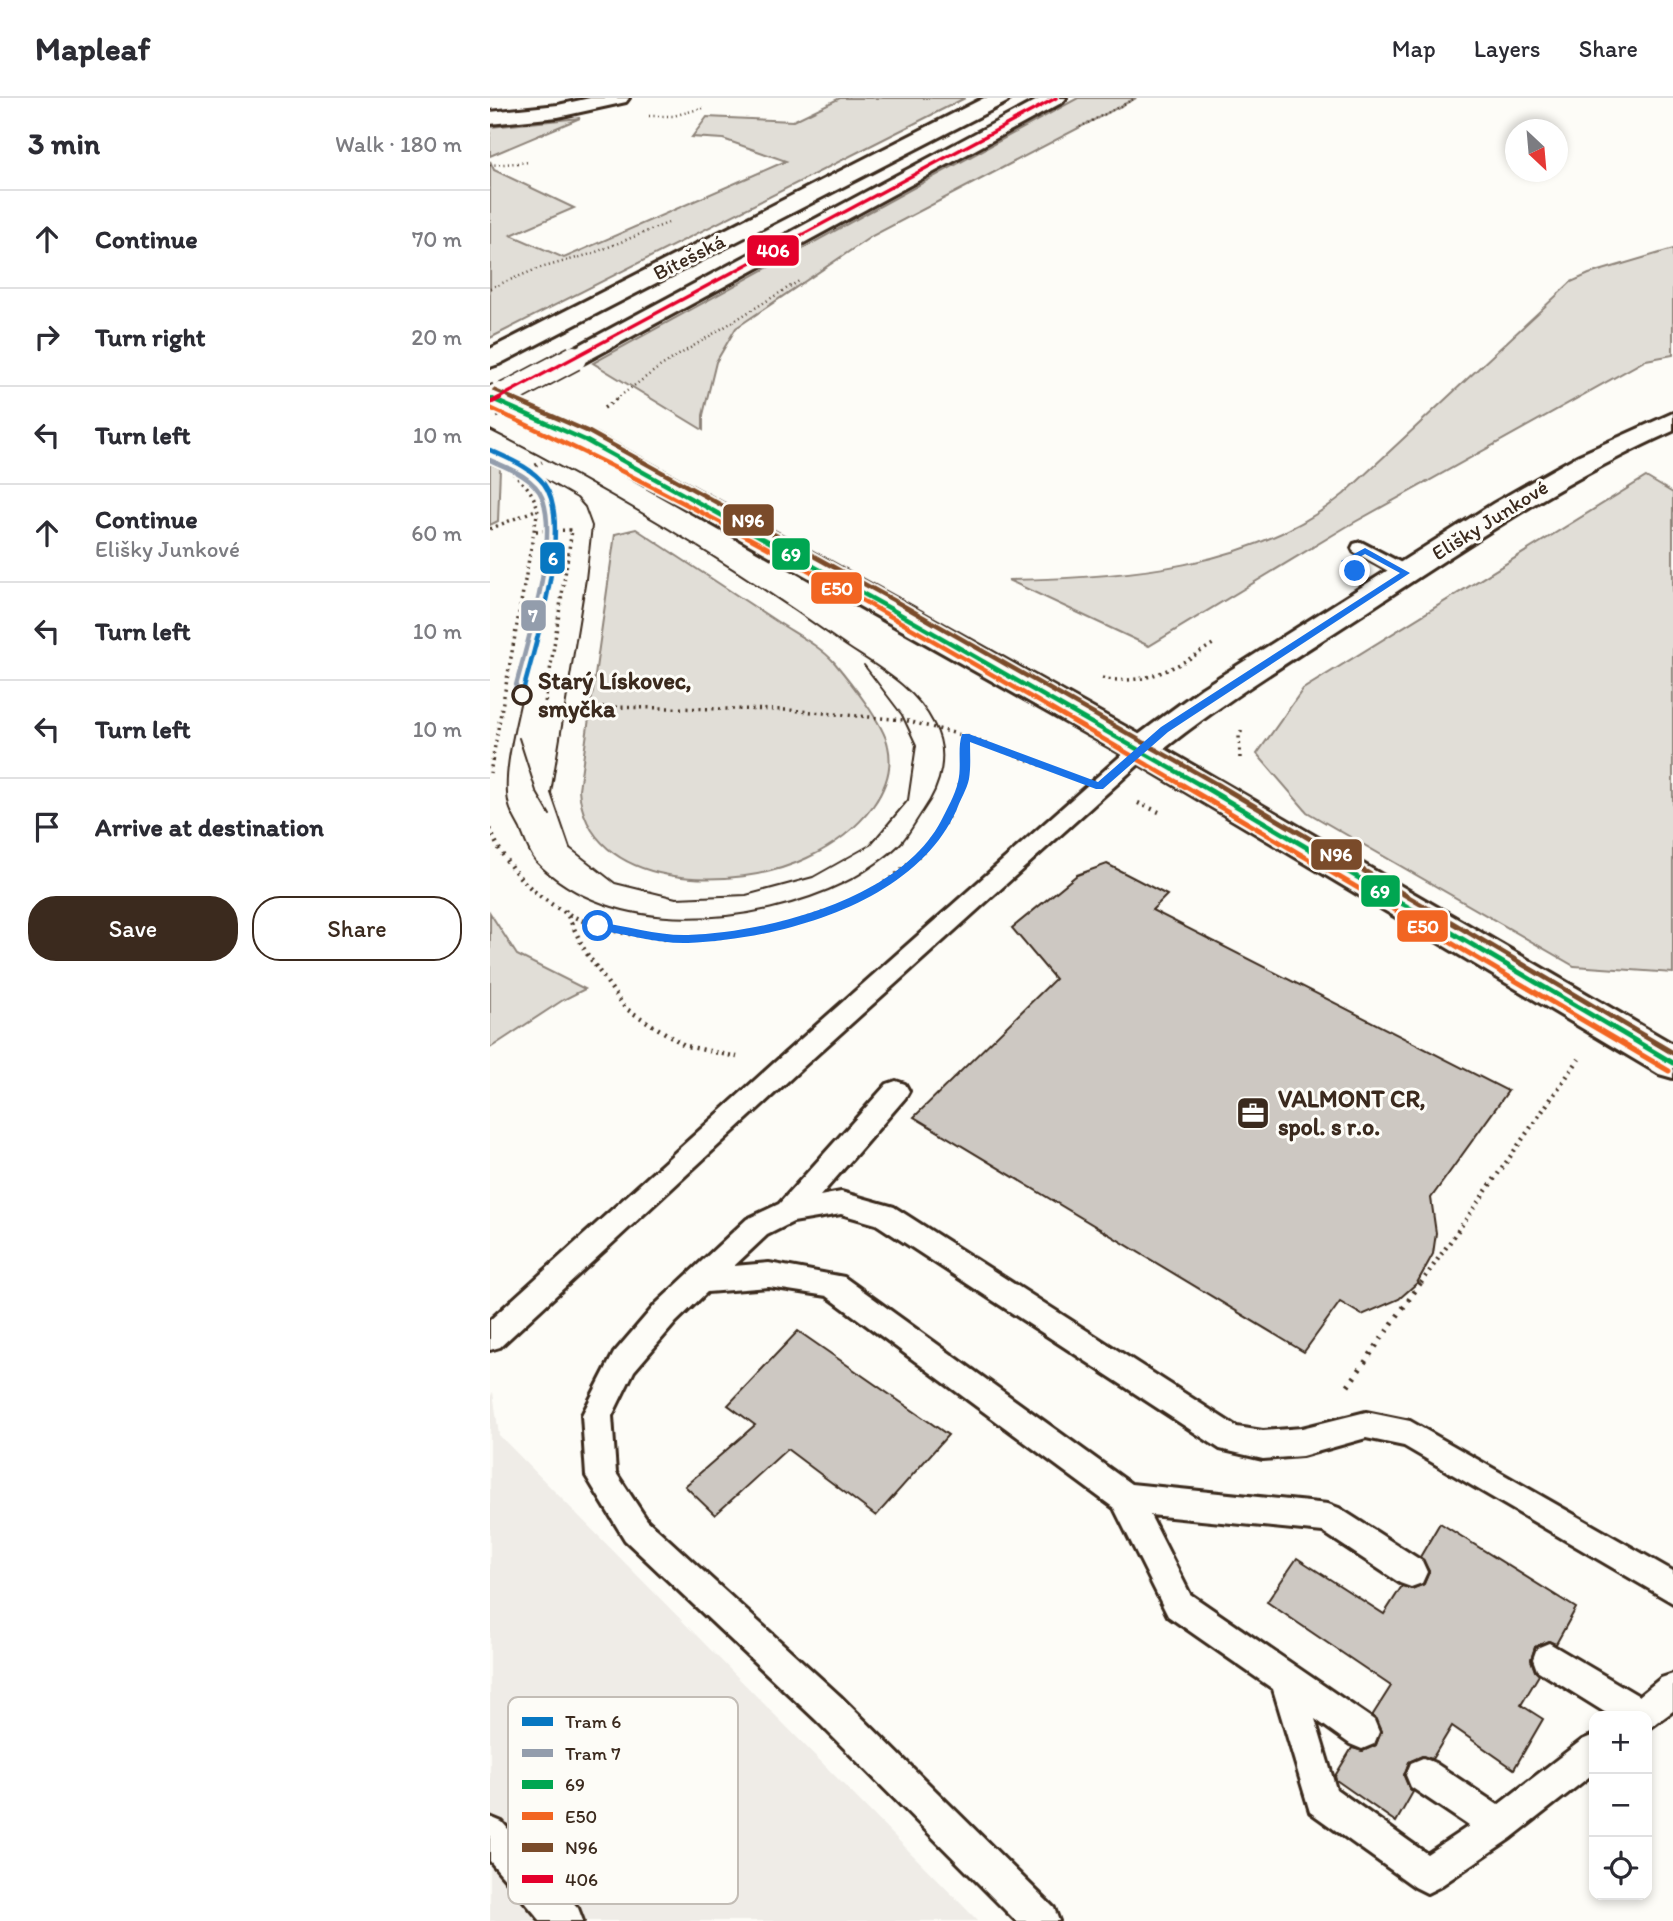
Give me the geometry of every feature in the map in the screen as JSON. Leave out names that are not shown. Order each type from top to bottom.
[{"type":"main road","points":[[490,118],[558,111],[618,98]]},
{"type":"main road","name":"Bítešská","points":[[490,359],[1000,98]]},
{"type":"main road","name":"Bítešská","points":[[503,406],[574,358],[1056,98]]},
{"type":"main road","points":[[503,406],[563,430],[1141,750],[1593,1036],[1673,1063]]},
{"type":"main road","name":"Elišky Junkové","points":[[1141,750],[1195,709],[1523,498],[1597,455],[1673,421]]},
{"type":"main road","points":[[1593,1036],[1673,1032]]},
{"type":"lane","points":[[1361,548],[1406,573]]},
{"type":"lane","points":[[490,1338],[793,1061],[1141,750]]},
{"type":"lane","points":[[789,1212],[896,1091]]},
{"type":"lane","points":[[1041,1921],[828,1708],[636,1530],[601,1476],[597,1415],[624,1362],[666,1312],[757,1227],[789,1212],[841,1203],[884,1215],[1231,1439],[1263,1446],[1301,1442],[1366,1425],[1410,1434],[1673,1588]]},
{"type":"lane","points":[[702,1281],[769,1275],[834,1285],[1125,1499],[1180,1605],[1362,1731]]},
{"type":"lane","points":[[1125,1499],[1328,1518],[1411,1572]]},
{"type":"lane","points":[[1549,1659],[1633,1711]]},
{"type":"lane","points":[[1286,1679],[1322,1800],[1427,1875],[1499,1826],[1589,1756]]},
{"type":"lane","points":[[1647,1711],[1673,1690]]},
{"type":"lane","points":[[1423,1775],[1499,1826]]},
{"type":"lane","points":[[490,1834],[508,1855]]},
{"type":"lane","points":[[550,1904],[565,1921]]},
{"type":"path","points":[[1076,129],[1136,98]]},
{"type":"path","points":[[673,116],[703,108]]},
{"type":"path","points":[[490,165],[530,162]]},
{"type":"path","points":[[490,288],[537,269],[591,254],[669,223]]},
{"type":"path","points":[[563,430],[604,408],[662,366],[802,279]]},
{"type":"path","points":[[490,460],[518,474],[528,484],[538,509],[490,773]]},
{"type":"path","points":[[490,529],[538,509]]},
{"type":"path","points":[[536,531],[572,530],[543,716]]},
{"type":"path","points":[[1095,676],[1114,680],[1146,680],[1176,667],[1223,638]]},
{"type":"path","points":[[602,707],[789,710],[904,720],[965,737],[1099,786],[1169,816]]},
{"type":"path","points":[[490,829],[502,858],[522,880],[565,910],[598,926],[686,939],[759,930],[798,920],[863,895],[893,878],[917,858],[944,825],[964,781],[965,737]]},
{"type":"path","points":[[565,910],[585,951],[625,1008],[656,1030],[686,1046],[753,1061],[793,1061]]},
{"type":"path","points":[[1301,1442],[1352,1381],[1593,1036]]},
{"type":"shaded area","points":[[840,98],[965,98],[490,338],[490,161],[494,170],[574,208],[511,235],[564,258],[786,161],[723,139],[692,137],[707,117],[793,121]]},
{"type":"shaded area","points":[[1078,98],[1136,98],[872,236],[736,328],[716,362],[703,415],[703,430],[593,363]]},
{"type":"shaded area","points":[[580,118],[490,156],[490,127]]},
{"type":"shaded area","points":[[1673,249],[1673,355],[1646,360],[1346,527],[1149,646],[1008,580],[1140,572],[1227,554],[1269,539],[1308,519],[1344,494],[1571,282]]},
{"type":"shaded area","points":[[490,464],[500,468],[498,521],[490,525]]},
{"type":"shaded area","points":[[1646,477],[1673,493],[1673,973],[1574,966],[1307,812],[1257,754],[1303,689]]},
{"type":"shaded area","points":[[636,529],[821,650],[834,662],[873,714],[888,746],[889,770],[884,785],[873,806],[859,822],[826,848],[778,869],[743,876],[706,879],[670,875],[636,866],[608,848],[588,823],[579,789],[615,534]]},
{"type":"shaded area","points":[[490,913],[517,955],[585,989],[563,1000],[490,1048]]},
{"type":"shaded area","points":[[493,1392],[499,1435],[978,1921],[490,1921],[490,1397]]},
{"type":"building","points":[[1107,864],[1167,895],[1152,910],[1508,1091],[1431,1198],[1436,1233],[1433,1254],[1417,1283],[1399,1299],[1362,1315],[1340,1302],[1304,1352],[914,1117],[1055,979],[1012,928],[1077,875]]},
{"type":"building","points":[[798,1331],[948,1435],[876,1516],[787,1449],[715,1515],[685,1486],[755,1425],[728,1405]]},
{"type":"building","points":[[1440,1523],[1576,1608],[1556,1644],[1548,1641],[1535,1647],[1531,1660],[1539,1675],[1521,1705],[1543,1719],[1514,1769],[1452,1726],[1432,1759],[1422,1756],[1409,1762],[1404,1776],[1413,1792],[1396,1822],[1336,1780],[1335,1776],[1352,1748],[1363,1751],[1376,1745],[1381,1731],[1372,1716],[1391,1686],[1267,1602],[1297,1558],[1384,1614],[1402,1586],[1412,1589],[1424,1584],[1429,1571],[1420,1557]]},
{"type":"tram line","points":[[490,430],[580,477],[667,528],[753,582],[891,676],[915,697],[934,724],[942,746],[939,780],[935,791],[902,842],[876,864],[846,882],[810,897],[729,916],[686,918],[644,914],[604,904],[567,887],[531,855],[511,812],[507,794],[510,750],[522,695]]},
{"type":"tram line","name":"6","points":[[490,450],[524,467],[539,479],[550,494],[554,513],[555,537],[547,593],[522,695]]},
{"type":"tram line","name":"7","points":[[490,460],[533,484],[542,497],[546,515],[546,538],[538,594],[514,693]]},
{"type":"tram line","points":[[532,472],[577,498],[585,507],[592,526],[586,579],[551,793],[570,848],[615,883],[676,898],[746,895],[813,877],[870,845],[908,800],[916,745],[902,715],[864,665]]},
{"type":"tram line","points":[[519,738],[536,791],[550,815]]},
{"type":"transit line","name":"406","points":[[490,403],[1056,98]]},
{"type":"transit line","name":"N96","points":[[494,390],[589,432],[895,601],[1145,742],[1673,1053]]},
{"type":"transit line","name":"69","points":[[490,398],[585,440],[891,609],[1141,750],[1673,1063]]},
{"type":"transit line","name":"E50","points":[[490,408],[603,461],[825,581],[1211,802],[1669,1071]]},
{"type":"place","name":"Starý Lískovec, smyčka","points":[[522,695]]},
{"type":"place","name":"VALMONT CR, spol. s r.o.","points":[[1253,1113]]},
{"type":"route","points":[[598,926],[686,939],[759,930],[811,917],[863,895],[893,878],[917,858],[944,825],[964,781],[965,737],[1099,786],[1165,729],[1406,573],[1365,550],[1346,561],[1355,571]]}]
